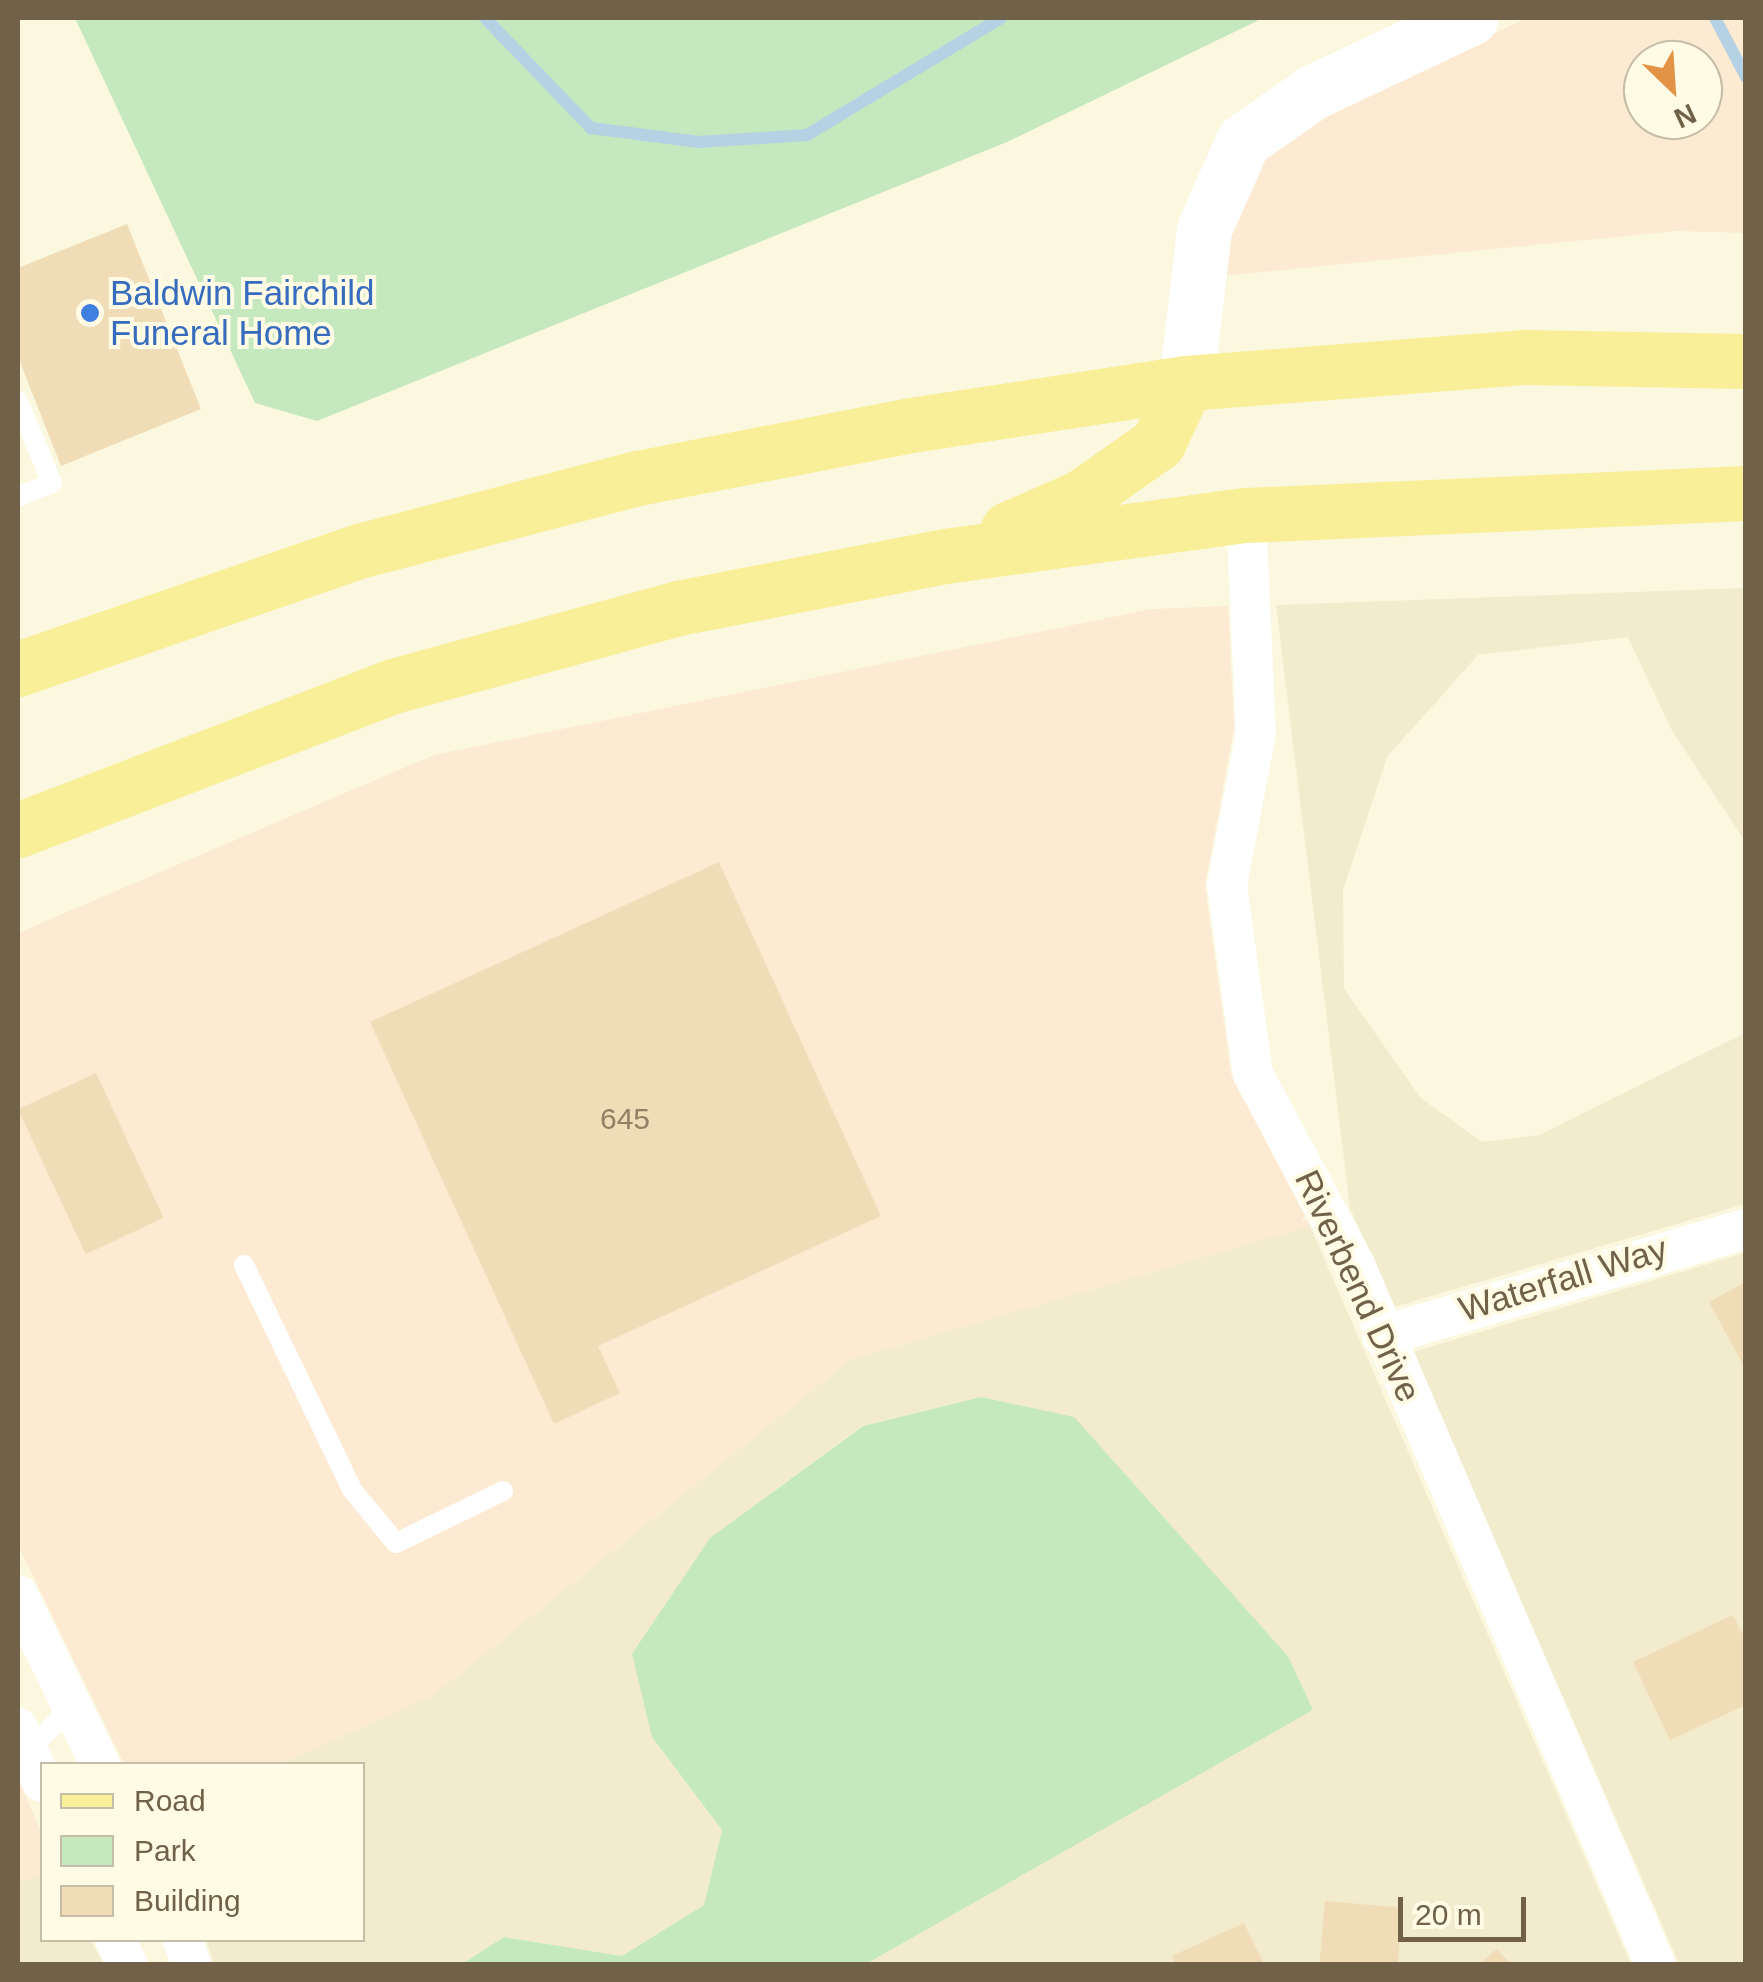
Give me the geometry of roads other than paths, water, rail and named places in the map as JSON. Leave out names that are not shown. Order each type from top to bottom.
[{"type":"main road","points":[[945,556],[1081,497],[1158,443],[1186,383],[1204,228],[1243,140],[1314,92],[1470,18]]},
{"type":"main road","points":[[18,669],[359,551],[638,478],[1186,383],[1523,357],[1746,361]]},
{"type":"main road","points":[[18,830],[393,686],[678,608],[945,556],[1246,515],[1746,492]]},
{"type":"street","name":"Riverbend Drive","points":[[1246,515],[1256,732],[1226,884],[1253,1074],[1355,1264],[1382,1336],[1655,1964]]},
{"type":"street","name":"Waterfall Way","points":[[1382,1336],[1746,1229]]},
{"type":"street","points":[[18,1595],[99,1762]]},
{"type":"lane","points":[[18,401],[52,483],[18,496]]},
{"type":"lane","points":[[244,1264],[353,1491],[396,1543],[503,1491]]},
{"type":"lane","points":[[27,1755],[72,1708]]},
{"type":"waterway","points":[[485,18],[591,128],[699,142],[807,135],[1001,18]]},
{"type":"waterway","points":[[1715,18],[1746,77]]},
{"type":"place","name":"Baldwin Fairchild Funeral Home","points":[[90,313]]}]
